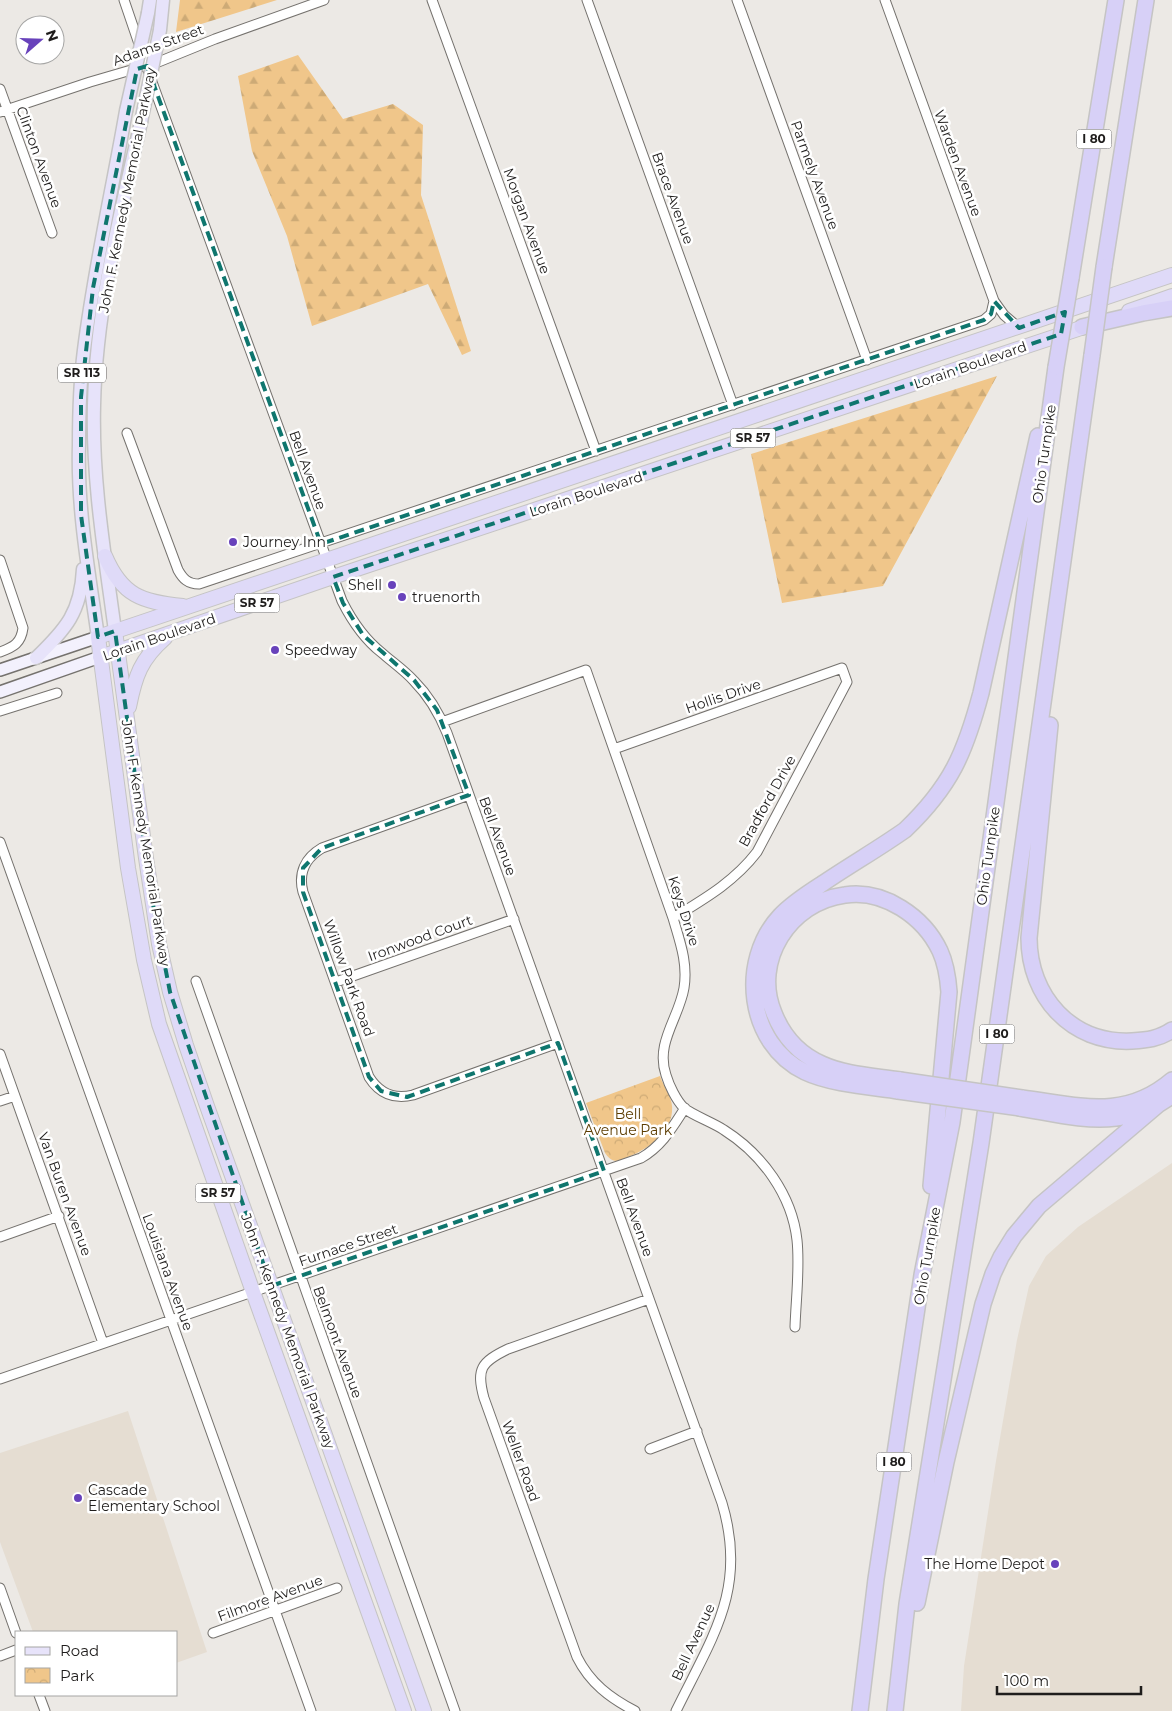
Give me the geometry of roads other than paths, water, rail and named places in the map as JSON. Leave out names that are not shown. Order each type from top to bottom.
[{"type":"highway","name":"Ohio Turnpike","points":[[860,1711],[876,1579],[922,1275],[952,1122],[1056,367],[1116,0]]},
{"type":"highway","name":"I 80","points":[[895,1711],[909,1595],[981,1142],[1104,267],[1146,0]]},
{"type":"highway","name":"Lorain Boulevard","points":[[98,637],[1172,276]]},
{"type":"highway","name":"Lorain Boulevard","points":[[100,657],[1172,296]]},
{"type":"highway","points":[[1082,327],[1172,308]]},
{"type":"highway","points":[[1056,367],[1034,454],[981,693],[972,728],[963,751],[944,786],[905,830],[799,899],[781,914],[764,938],[758,954],[753,974],[753,995],[759,1017],[768,1036],[780,1052],[805,1072],[821,1077],[1021,1103],[1093,1107],[1114,1107],[1142,1100],[1154,1094],[1172,1080]]},
{"type":"highway","points":[[1064,554],[1057,656],[1031,903],[1029,953],[1032,966],[1046,1000],[1062,1017],[1086,1033],[1112,1041],[1127,1041],[1157,1038],[1172,1030]]},
{"type":"highway","points":[[105,556],[111,572],[122,585],[135,595],[150,602],[189,606]]},
{"type":"highway","name":"SR 57","points":[[127,718],[134,681],[141,665],[152,650],[165,638],[181,629]]},
{"type":"highway","name":"John F. Kennedy Memorial Parkway","points":[[115,631],[152,898],[170,992],[186,1045],[271,1286],[424,1711]]},
{"type":"highway","name":"John F. Kennedy Memorial Parkway","points":[[98,637],[128,868],[152,999],[167,1048],[253,1292],[404,1711]]},
{"type":"highway","points":[[899,1086],[821,1064],[800,1051],[788,1039],[776,1019],[768,996],[767,983],[772,952],[777,941],[791,923],[823,900],[847,894],[858,894],[895,904],[926,928],[945,963],[950,992],[922,1275]]},
{"type":"highway","points":[[1021,1103],[1064,1115],[1099,1119],[1118,1118],[1166,1100]]},
{"type":"highway","points":[[900,1711],[918,1600],[946,1462],[983,1304],[993,1274],[1014,1236],[1039,1206],[1166,1100]]},
{"type":"main road","name":"John F. Kennedy Memorial Parkway","points":[[115,631],[95,455],[94,404],[96,368],[101,318],[118,226],[160,30],[163,0]]},
{"type":"main road","name":"John F. Kennedy Memorial Parkway","points":[[98,637],[84,542],[79,482],[84,352],[93,288],[126,111],[149,6]]},
{"type":"main road","points":[[36,658],[64,630],[74,614],[80,596],[84,542]]},
{"type":"main road","name":"Lorain Boulevard","points":[[0,670],[98,637]]},
{"type":"main road","name":"Lorain Boulevard","points":[[0,692],[100,657]]},
{"type":"street","name":"Bell Avenue","points":[[124,0],[155,92],[342,601],[355,625],[372,644],[414,680],[430,700],[442,722],[514,919],[727,1520],[732,1548],[731,1577],[721,1619],[676,1711]]},
{"type":"street","name":"Adams Street","points":[[4,110],[147,66],[214,39],[324,0]]},
{"type":"street","name":"Morgan Avenue","points":[[432,0],[596,451]]},
{"type":"street","name":"Brace Avenue","points":[[587,0],[733,405]]},
{"type":"street","name":"Parmely Avenue","points":[[737,0],[867,360]]},
{"type":"street","name":"Warden Avenue","points":[[884,0],[994,301],[1004,315],[1019,328]]},
{"type":"street","name":"Clinton Avenue","points":[[0,89],[4,110],[52,233]]},
{"type":"street","points":[[127,432],[178,570],[186,581],[192,584],[199,584],[984,320],[991,314],[994,301]]},
{"type":"street","points":[[0,560],[23,628],[22,636],[18,643],[12,648],[0,652]]},
{"type":"street","name":"Hollis Drive","points":[[614,749],[842,668]]},
{"type":"street","name":"Bradford Drive","points":[[673,918],[726,884],[737,875],[757,852],[847,682],[842,668]]},
{"type":"street","name":"Keys Drive","points":[[442,722],[586,670],[683,949],[686,973],[684,990],[680,1005],[666,1036],[662,1055],[665,1074],[685,1108],[725,1131],[744,1145],[770,1173],[784,1195],[792,1217],[797,1240],[795,1327]]},
{"type":"street","points":[[0,711],[57,693]]},
{"type":"street","name":"Willow Park Road","points":[[469,795],[322,848],[308,860],[301,877],[302,886],[369,1077],[381,1091],[389,1095],[398,1097],[413,1095],[558,1043]]},
{"type":"street","name":"Louisiana Avenue","points":[[0,842],[311,1711]]},
{"type":"street","name":"Ironwood Court","points":[[336,982],[514,919]]},
{"type":"street","name":"Belmont Avenue","points":[[196,981],[455,1711]]},
{"type":"street","name":"Van Buren Avenue","points":[[0,1054],[103,1343]]},
{"type":"street","points":[[0,1101],[15,1096]]},
{"type":"street","name":"Furnace Street","points":[[0,1379],[641,1158],[662,1143],[685,1108]]},
{"type":"street","points":[[0,1237],[58,1216]]},
{"type":"street","name":"Weller Road","points":[[635,1711],[604,1692],[586,1672],[577,1657],[479,1382],[482,1368],[492,1357],[500,1353],[649,1299]]},
{"type":"street","points":[[650,1449],[697,1432]]},
{"type":"street","points":[[0,1588],[15,1631]]},
{"type":"street","name":"Filmore Avenue","points":[[213,1633],[337,1588]]},
{"type":"street","points":[[0,1656],[15,1650]]},
{"type":"street","points":[[39,1696],[45,1711]]},
{"type":"place","name":"Journey Inn","points":[[233,542]]},
{"type":"place","name":"Shell","points":[[392,585]]},
{"type":"place","name":"truenorth","points":[[402,597]]},
{"type":"place","name":"Speedway","points":[[275,650]]},
{"type":"place","name":"Cascade Elementary School","points":[[78,1498]]},
{"type":"place","name":"The Home Depot","points":[[1055,1564]]},
{"type":"park label","name":"Bell Avenue Park","points":[[628,1122]]}]
